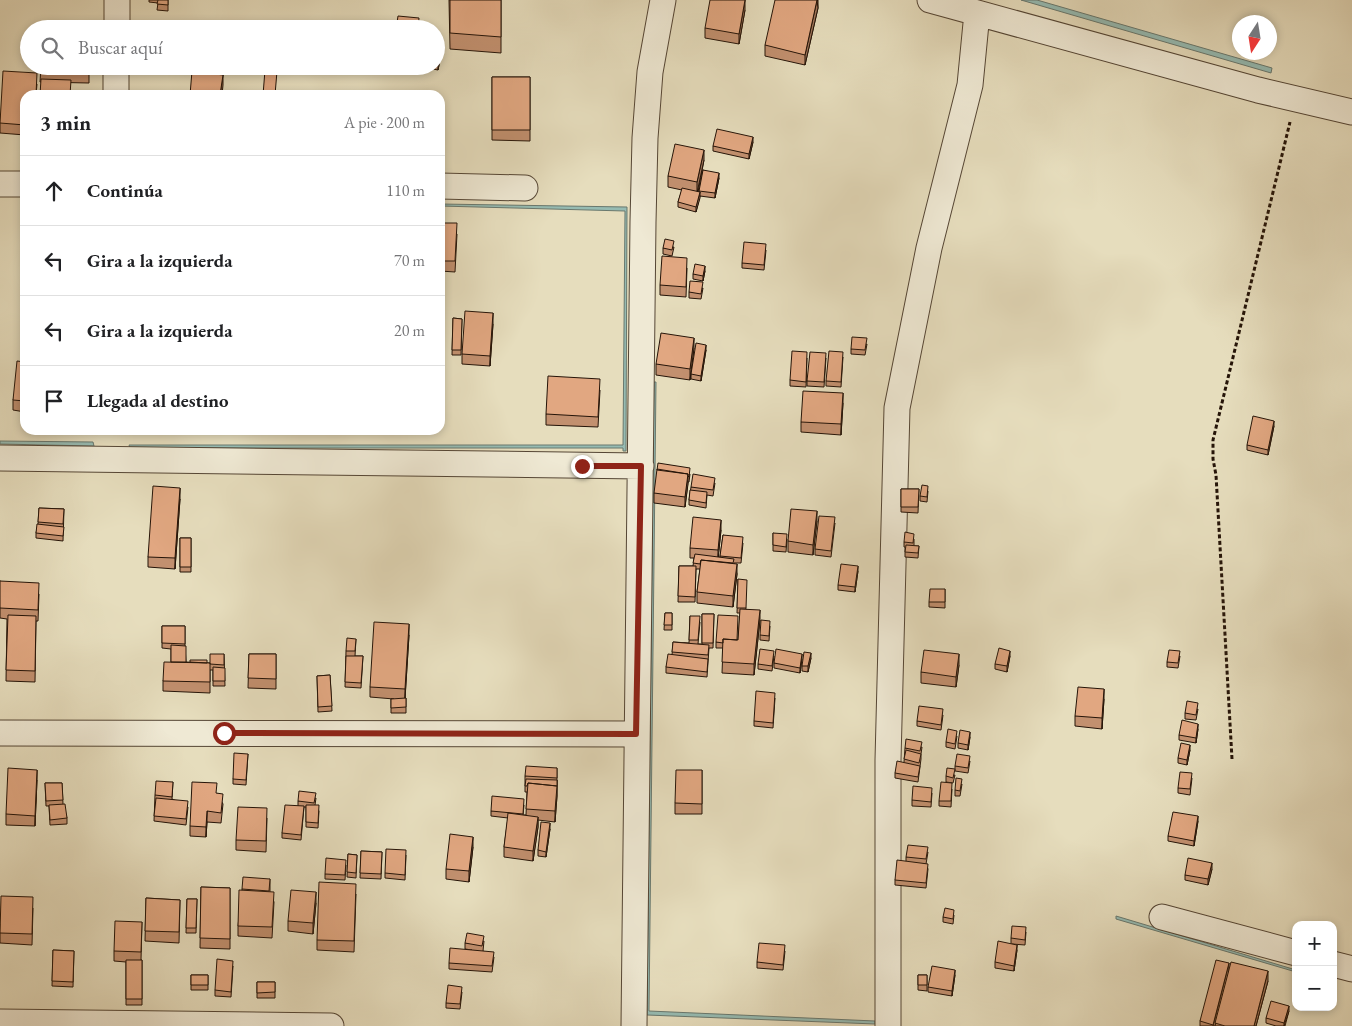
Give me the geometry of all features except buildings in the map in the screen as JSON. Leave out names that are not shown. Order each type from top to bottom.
[{"type":"street","points":[[117,0],[117,20]]},
{"type":"street","points":[[634,1026],[636,734],[645,138],[650,72],[663,0]]},
{"type":"street","points":[[930,0],[992,10],[1258,90],[1352,112]]},
{"type":"street","points":[[888,1026],[888,760],[897,408],[929,248],[970,85],[992,10]]},
{"type":"street","points":[[116,75],[116,90]]},
{"type":"street","points":[[0,184],[20,184]]},
{"type":"street","points":[[445,186],[525,188]]},
{"type":"street","points":[[0,458],[641,466]]},
{"type":"street","points":[[0,733],[636,734]]},
{"type":"street","points":[[1162,917],[1292,953]]},
{"type":"street","points":[[1337,965],[1352,969]]},
{"type":"street","points":[[0,1022],[332,1026]]},
{"type":"path","points":[[1232,759],[1213,459],[1214,440],[1296,99]]},
{"type":"water","points":[[1021,0],[1037,0],[1232,56],[1232,60],[1244,60],[1272,68],[1271,73]]},
{"type":"water","points":[[445,204],[627,207],[626,451],[623,451],[623,448],[130,448],[129,445],[623,445],[625,211],[445,206]]},
{"type":"water","points":[[654,382],[656,382],[649,1011],[875,1021],[875,1024],[647,1015]]},
{"type":"water","points":[[0,441],[93,442],[94,446],[0,444]]},
{"type":"water","points":[[1116,916],[1292,969],[1292,971],[1116,919]]},
{"type":"route","points":[[224,733],[636,734],[641,466],[582,466]]}]
